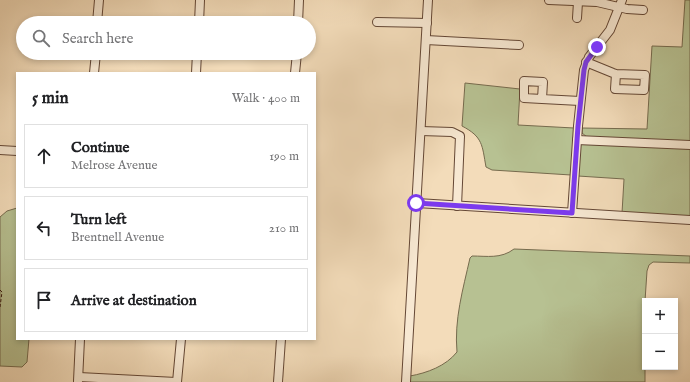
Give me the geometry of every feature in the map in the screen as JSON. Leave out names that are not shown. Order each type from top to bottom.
[{"type":"street","points":[[98,16],[99,0]]},
{"type":"street","points":[[199,16],[200,0]]},
{"type":"street","points":[[299,16],[300,0]]},
{"type":"street","points":[[406,382],[428,0]]},
{"type":"street","points":[[549,2],[621,3],[644,10]]},
{"type":"street","points":[[577,18],[578,2]]},
{"type":"street","points":[[572,213],[580,101],[586,62],[610,30],[621,3]]},
{"type":"street","points":[[377,22],[427,23]]},
{"type":"street","points":[[426,40],[519,45]]},
{"type":"street","points":[[94,72],[95,60]]},
{"type":"street","points":[[196,72],[197,60]]},
{"type":"street","points":[[295,72],[296,60]]},
{"type":"street","points":[[586,62],[616,74]]},
{"type":"street","points":[[542,99],[580,101]]},
{"type":"street","points":[[421,131],[452,132],[460,136],[457,206]]},
{"type":"street","points":[[577,140],[690,145]]},
{"type":"street","points":[[0,150],[16,151]]},
{"type":"street","points":[[416,203],[690,220]]},
{"type":"street","points":[[80,340],[78,379],[177,382],[180,340]]},
{"type":"street","points":[[278,382],[281,340]]},
{"type":"path","points":[[0,290],[2,292],[0,307]]},
{"type":"green space","points":[[685,0],[690,0],[690,216],[622,213],[624,179],[578,176],[580,144],[587,137],[582,133],[582,128],[647,129],[652,46],[682,47]]},
{"type":"green space","points":[[465,83],[520,89],[518,125],[574,128],[571,175],[492,170],[486,167],[484,153],[478,138],[462,126]]},
{"type":"green space","points":[[16,208],[16,340],[29,340],[27,362],[22,367],[0,366],[0,217],[7,211]]},
{"type":"green space","points":[[514,249],[690,256],[690,263],[653,262],[649,265],[647,271],[645,298],[642,298],[642,370],[645,370],[645,382],[409,382],[410,376],[423,373],[442,365],[457,352],[456,340],[458,316],[470,258],[472,256],[499,256]]},
{"type":"route","points":[[416,203],[572,213],[578,126],[584,70],[586,62],[597,47]]}]
